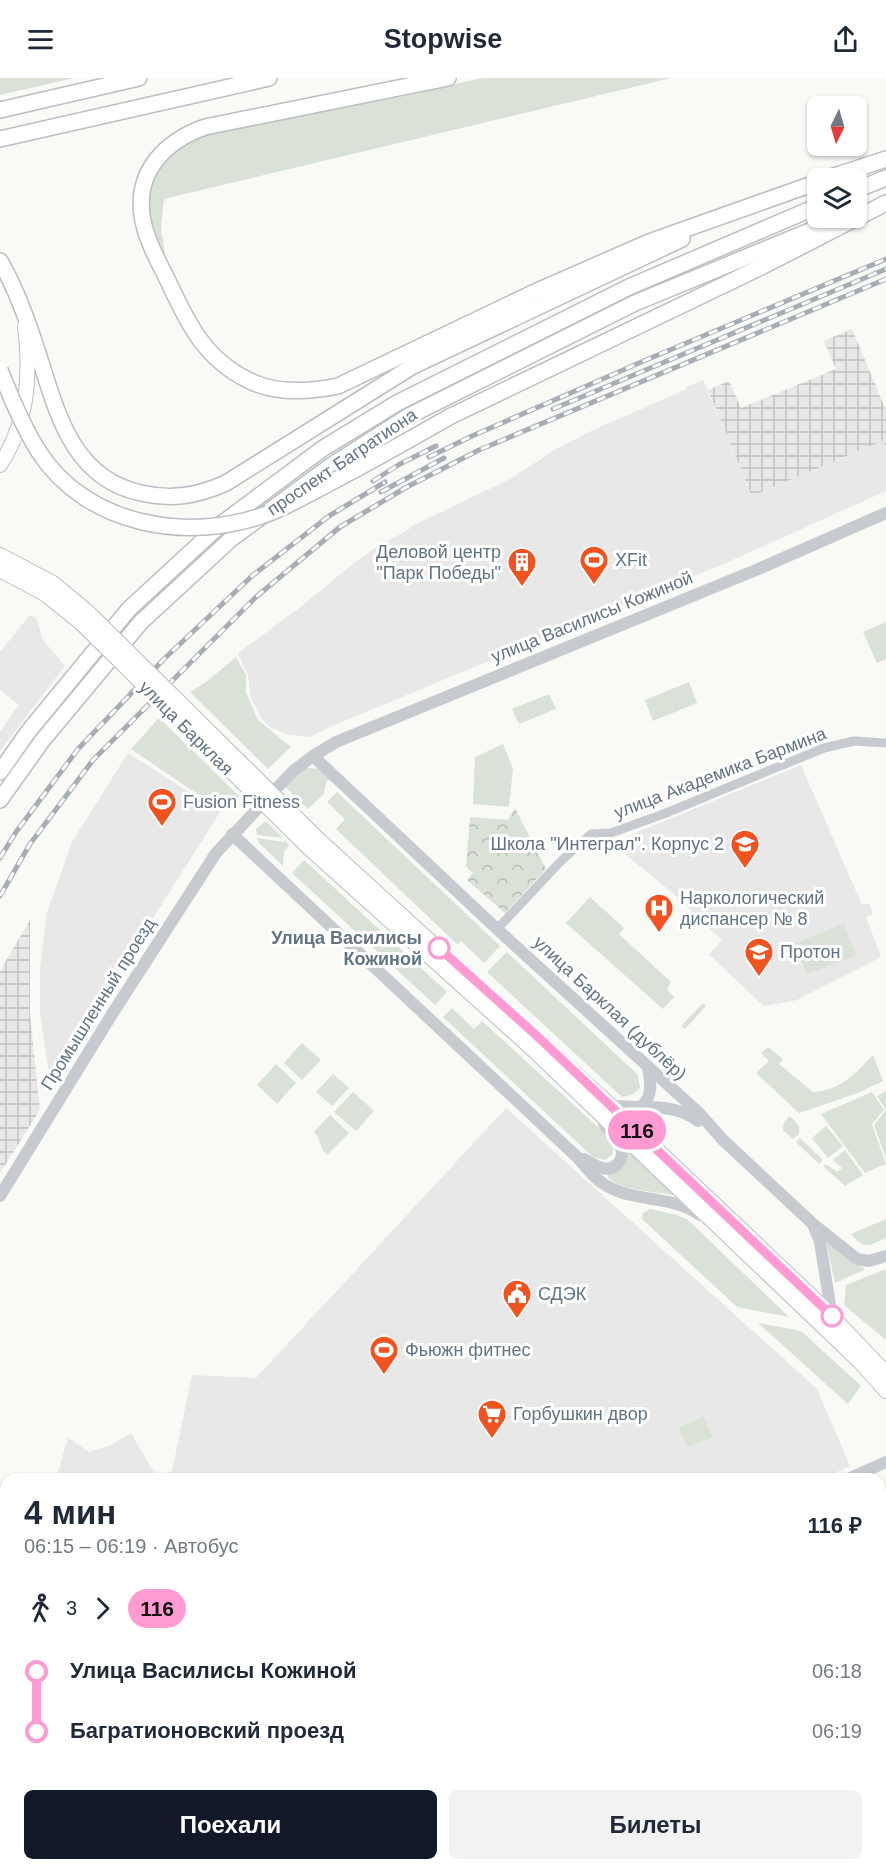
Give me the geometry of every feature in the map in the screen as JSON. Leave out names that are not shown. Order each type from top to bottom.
[{"type":"main road","points":[[0,110],[139,78]]},
{"type":"main road","points":[[0,139],[269,78]]},
{"type":"main road","points":[[448,78],[205,127],[169,145],[155,161],[145,178],[141,197],[142,216],[150,243],[194,333],[213,356],[229,369],[249,381],[272,388],[294,391],[338,386],[537,291],[649,242],[807,186]]},
{"type":"main road","points":[[859,168],[886,159]]},
{"type":"main road","points":[[867,186],[886,178]]},
{"type":"main road","points":[[867,207],[886,201]]},
{"type":"main road","points":[[0,370],[16,411],[40,453],[62,479],[94,505],[133,520],[171,527],[204,527],[234,523],[267,514],[351,472],[451,416],[751,272],[886,201]]},
{"type":"main road","points":[[0,261],[12,281],[56,413],[67,436],[79,453],[110,481],[131,491],[156,496],[181,497],[202,493],[226,483],[412,366],[751,206]]},
{"type":"main road","name":"проспект Багратиона","points":[[0,772],[28,732],[129,609],[220,525],[322,449],[397,403],[629,287],[807,211]]},
{"type":"main road","name":"проспект Багратиона","points":[[0,800],[42,741],[141,621],[231,539],[332,465],[406,417],[635,303],[817,228]]},
{"type":"main road","points":[[0,465],[21,424],[28,389],[28,362],[22,309]]},
{"type":"main road","name":"улица Барклая","points":[[0,553],[53,583],[240,782],[315,844],[611,1106],[832,1317],[886,1373]]},
{"type":"main road","name":"улица Барклая","points":[[0,570],[85,618]]},
{"type":"main road","name":"улица Барклая","points":[[315,844],[591,1104],[859,1361],[886,1391]]},
{"type":"street","name":"улица Василисы Кожиной","points":[[232,834],[293,771],[336,742],[756,570],[886,513]]},
{"type":"street","name":"улица Академика Бармина","points":[[497,929],[561,861],[591,834],[611,833],[666,813],[824,748],[854,741],[886,743]]},
{"type":"street","name":"улица Барклая (дублёр)","points":[[313,756],[497,929],[699,1113],[723,1140],[813,1224],[822,1251],[832,1317]]},
{"type":"street","points":[[232,834],[577,1157],[604,1185],[638,1197],[679,1203],[718,1228]]},
{"type":"street","name":"Промышленный проезд","points":[[0,1196],[203,873],[232,834]]},
{"type":"street","points":[[641,1107],[647,1102],[650,1094],[648,1068]]},
{"type":"street","points":[[577,1157],[607,1169],[615,1166],[622,1155],[620,1146],[591,1104]]},
{"type":"street","points":[[611,1106],[669,1108],[681,1111],[695,1118],[723,1140]]},
{"type":"street","points":[[813,1224],[857,1259],[868,1261],[886,1256]]},
{"type":"street","points":[[861,1473],[886,1462]]},
{"type":"shaded area","points":[[852,329],[886,410],[886,447],[883,441],[752,496],[708,390],[729,381],[741,408],[836,369],[824,341]]},
{"type":"shaded area","points":[[703,380],[752,496],[884,441],[886,491],[728,562],[310,737],[288,735],[270,727],[262,719],[251,698],[248,675],[238,653],[303,605],[355,562],[412,526],[512,478],[553,451],[589,432]]},
{"type":"shaded area","points":[[30,615],[37,619],[43,640],[65,666],[0,751],[0,731],[19,705],[0,690],[0,652]]},
{"type":"shaded area","points":[[128,753],[220,812],[50,1081],[40,1014],[40,968],[47,912],[72,842]]},
{"type":"shaded area","name":"Школа \"Интеграл\". Корпус 2","points":[[801,765],[862,905],[869,903],[873,914],[866,917],[881,957],[797,1000],[764,1006],[709,955],[722,940],[670,891],[625,854],[640,845],[635,833]]},
{"type":"shaded area","points":[[30,920],[30,1015],[40,1110],[0,1173],[0,971]]},
{"type":"shaded area","points":[[506,1108],[817,1389],[850,1466],[835,1473],[168,1473],[172,1471],[192,1375],[256,1378]]},
{"type":"shaded area","points":[[131,1433],[154,1473],[58,1473],[68,1438],[89,1452],[109,1446]]},
{"type":"green space","points":[[0,78],[74,78],[0,95]]},
{"type":"green space","points":[[481,78],[671,78],[164,199],[161,227],[166,262],[150,230],[146,201],[154,170],[178,144],[196,136],[414,94]]},
{"type":"green space","points":[[886,622],[886,659],[877,663],[863,632]]},
{"type":"green space","points":[[236,657],[246,675],[246,693],[258,720],[291,747],[268,769],[190,692]]},
{"type":"green space","points":[[689,682],[697,703],[653,721],[645,700]]},
{"type":"green space","points":[[549,694],[556,709],[519,724],[512,709]]},
{"type":"green space","points":[[159,718],[239,796],[221,810],[131,749]]},
{"type":"green space","points":[[503,744],[513,769],[509,807],[473,804],[475,757]]},
{"type":"green space","points":[[303,767],[324,770],[332,777],[326,782],[324,794],[308,809],[284,786]]},
{"type":"green space","points":[[337,792],[500,946],[484,963],[461,941],[458,945],[336,829],[345,819],[327,802]]},
{"type":"green space","points":[[515,808],[546,869],[505,913],[467,880],[473,873],[466,867],[470,817],[508,820]]},
{"type":"green space","points":[[266,821],[283,838],[257,835],[256,829]]},
{"type":"green space","points":[[257,838],[284,842],[285,840],[289,845],[284,852],[283,866],[259,843]]},
{"type":"green space","points":[[304,860],[447,992],[435,1005],[292,873]]},
{"type":"green space","points":[[590,897],[624,928],[619,934],[671,982],[667,990],[674,997],[663,1009],[566,923]]},
{"type":"green space","points":[[844,924],[856,955],[807,974],[795,943]]},
{"type":"green space","points":[[507,952],[638,1075],[640,1088],[632,1095],[622,1097],[487,972]]},
{"type":"green space","points":[[703,1003],[706,1006],[685,1029],[681,1026]]},
{"type":"green space","points":[[452,1008],[474,1029],[482,1021],[611,1139],[614,1147],[612,1155],[605,1160],[593,1157],[443,1017]]},
{"type":"green space","points":[[302,1043],[321,1060],[302,1080],[284,1063]]},
{"type":"green space","points":[[768,1047],[783,1059],[779,1064],[813,1092],[839,1085],[873,1055],[883,1081],[858,1093],[799,1113],[756,1073],[769,1061],[761,1053]]},
{"type":"green space","points":[[276,1064],[296,1083],[277,1104],[257,1085]]},
{"type":"green space","points":[[333,1074],[349,1088],[332,1106],[316,1092]]},
{"type":"green space","points":[[886,1091],[886,1110],[877,1096]]},
{"type":"green space","points":[[353,1092],[374,1111],[356,1131],[334,1112]]},
{"type":"green space","points":[[872,1092],[884,1110],[872,1124],[886,1164],[865,1173],[821,1114]]},
{"type":"green space","points":[[886,1110],[886,1158],[874,1125]]},
{"type":"green space","points":[[330,1115],[349,1133],[327,1155],[314,1132]]},
{"type":"green space","points":[[790,1116],[799,1126],[799,1134],[793,1139],[783,1130],[784,1122]]},
{"type":"green space","points":[[826,1126],[843,1146],[828,1158],[812,1138]]},
{"type":"green space","points":[[800,1138],[823,1160],[819,1164],[796,1142]]},
{"type":"green space","points":[[845,1150],[863,1175],[845,1186],[823,1166],[826,1164],[837,1172],[842,1168],[833,1160]]},
{"type":"green space","points":[[628,1151],[674,1195],[627,1187],[611,1180],[607,1175],[615,1173]]},
{"type":"green space","points":[[650,1209],[687,1219],[789,1317],[737,1307],[642,1219],[643,1213]]},
{"type":"green space","points":[[886,1219],[886,1238],[875,1243],[863,1244],[851,1234]]},
{"type":"green space","points":[[826,1241],[847,1259],[864,1268],[864,1270],[835,1283]]},
{"type":"green space","points":[[886,1269],[886,1340],[844,1305],[846,1285]]},
{"type":"green space","points":[[758,1323],[801,1331],[861,1386],[848,1404]]},
{"type":"green space","points":[[704,1417],[712,1437],[687,1447],[679,1427]]},
{"type":"railway","points":[[429,457],[646,360],[886,259]]},
{"type":"railway","points":[[553,409],[886,269]]},
{"type":"railway","points":[[0,896],[30,844],[93,760],[256,597],[340,527],[405,488],[479,450],[886,279]]},
{"type":"railway","points":[[373,481],[436,446]]},
{"type":"railway","points":[[381,492],[444,458]]},
{"type":"railway","points":[[0,858],[16,832],[78,749],[164,659],[252,576],[329,516],[385,482]]},
{"type":"bus line","name":"116","points":[[439,948],[537,1036],[832,1316]]},
{"type":"place","name":"XFit","points":[[594,586]]},
{"type":"place","name":"Деловой центр \"Парк Победы\"","points":[[522,588]]},
{"type":"place","name":"Fusion Fitness","points":[[162,828]]},
{"type":"place","name":"Школа \"Интеграл\". Корпус 2","points":[[745,870]]},
{"type":"place","name":"Наркологический диспансер № 8","points":[[659,934]]},
{"type":"place","name":"Улица Василисы Кожиной","points":[[439,948]]},
{"type":"place","name":"Протон","points":[[759,978]]},
{"type":"place","name":"СДЭК","points":[[517,1320]]},
{"type":"place","name":"Фьюжн фитнес","points":[[384,1376]]},
{"type":"place","name":"Горбушкин двор","points":[[492,1440]]}]
